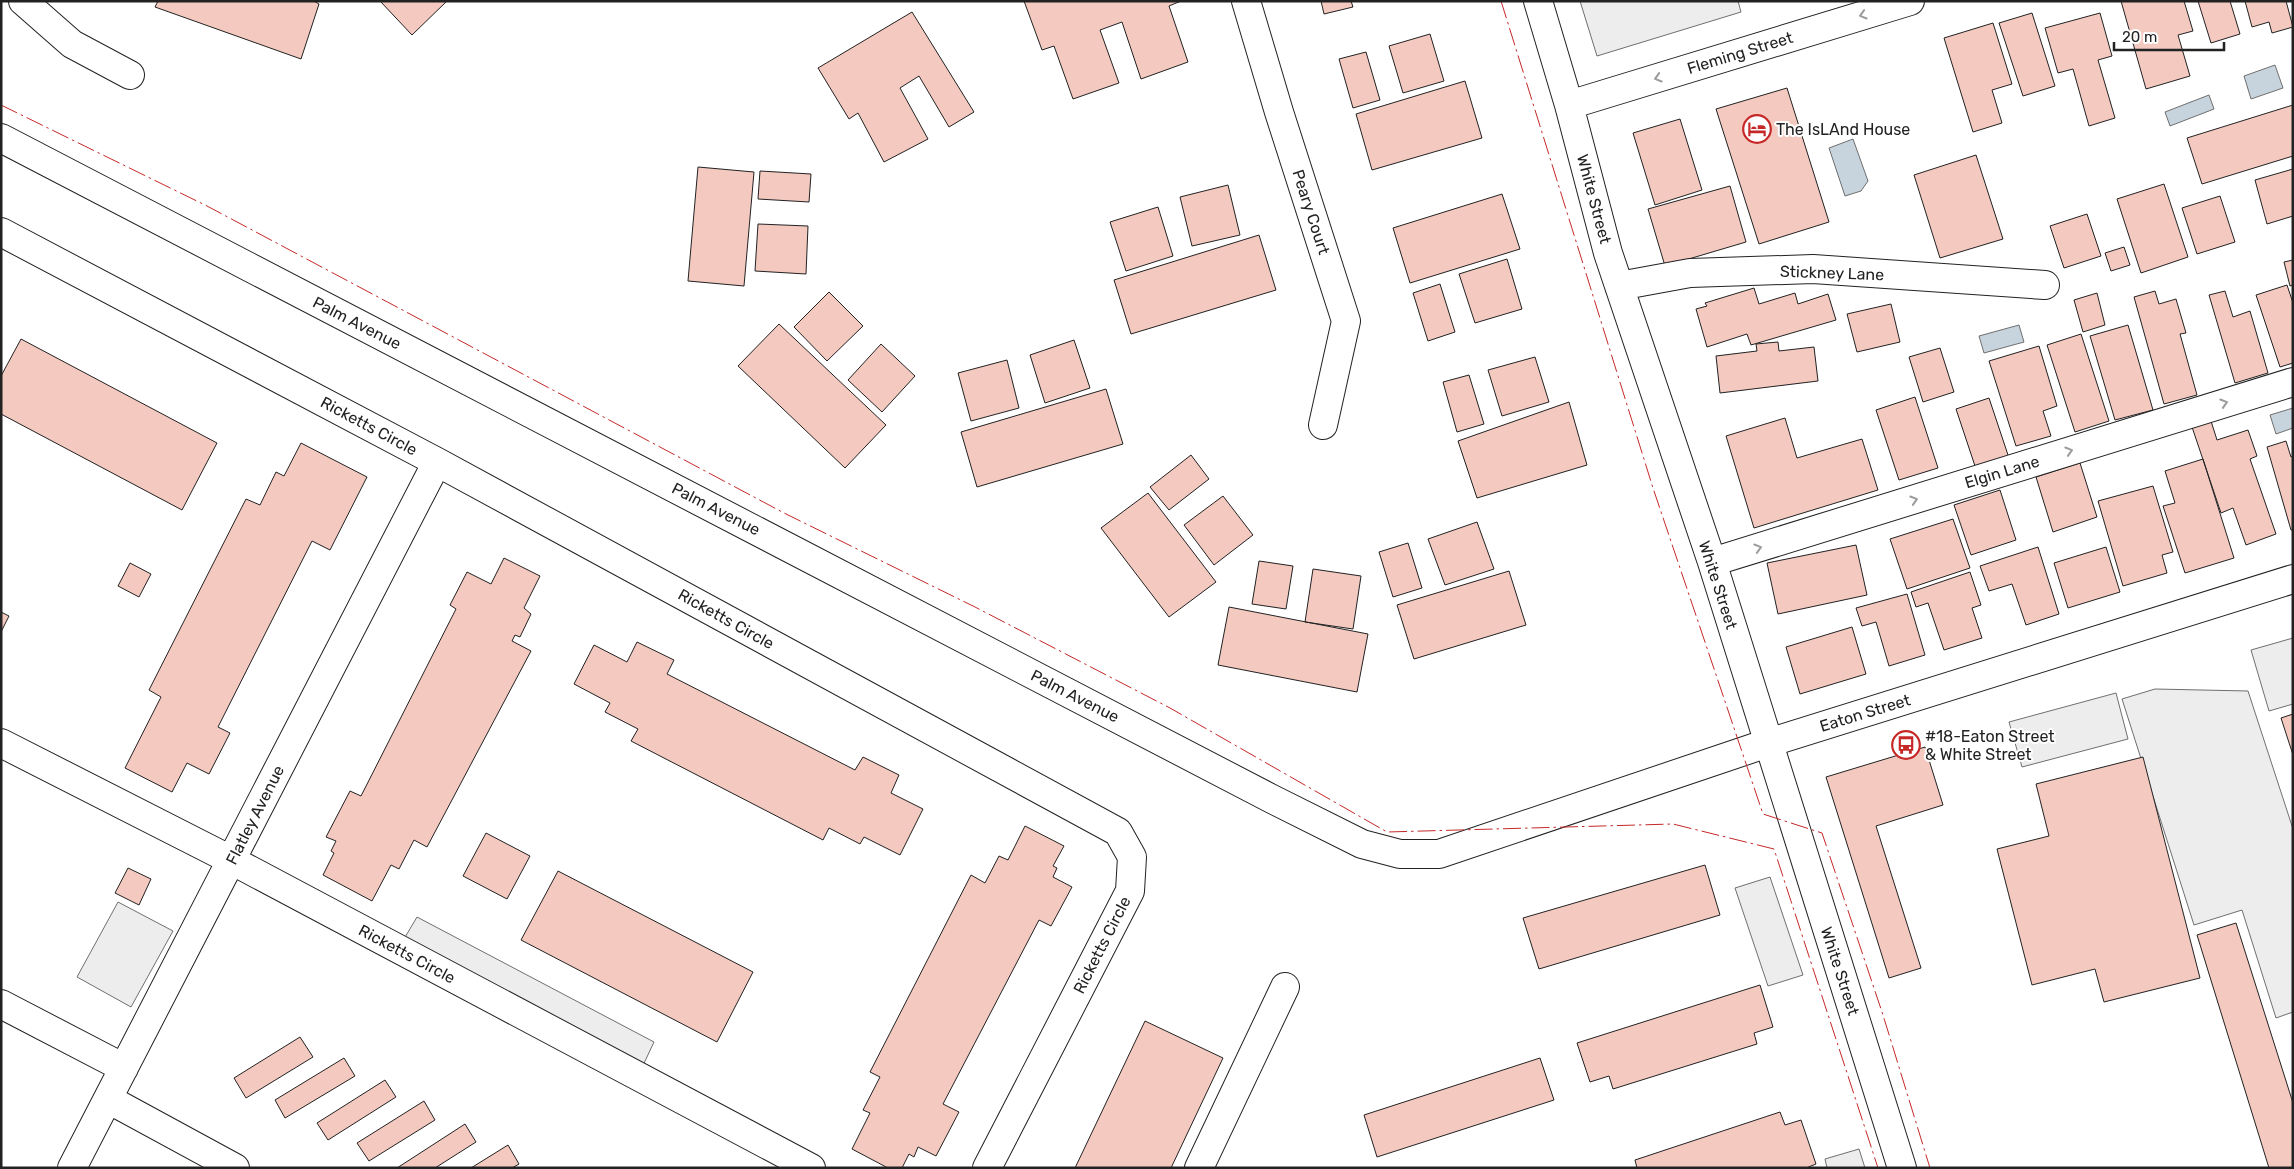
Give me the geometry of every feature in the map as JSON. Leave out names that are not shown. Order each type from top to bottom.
[{"type":"street","points":[[23,1],[72,44],[130,75]]},
{"type":"street","name":"Peary Court","points":[[1246,1],[1279,112],[1346,321],[1323,425]]},
{"type":"street","name":"White Street","points":[[1538,1],[1570,105],[1608,253],[1712,562],[1902,1168]]},
{"type":"street","name":"Fleming Street","points":[[1570,105],[1910,1]]},
{"type":"street","name":"Palm Avenue","points":[[1,138],[1362,844],[1400,854],[1439,854]]},
{"type":"street","name":"Ricketts Circle","points":[[1,232],[437,462],[1118,832],[1132,857],[1130,891],[987,1168]]},
{"type":"street","name":"Stickney Lane","points":[[1619,286],[1690,273],[1813,269],[2045,285]]},
{"type":"street","name":"Elgin Lane","points":[[1712,562],[2293,382]]},
{"type":"street","name":"Flatley Avenue","points":[[72,1168],[437,462]]},
{"type":"street","name":"Eaton Street","points":[[1439,854],[1768,743],[2293,578]]},
{"type":"street","name":"Ricketts Circle","points":[[1,743],[231,860],[811,1168]]},
{"type":"street","points":[[1200,1168],[1284,987]]},
{"type":"street","points":[[1,1004],[124,1068]]},
{"type":"street","points":[[108,1099],[235,1168]]},
{"type":"shaded area","points":[[1580,1],[1738,1],[1741,12],[1597,56]]},
{"type":"shaded area","points":[[2275,65],[2283,88],[2251,99],[2244,76]]},
{"type":"shaded area","points":[[2209,95],[2214,109],[2170,126],[2165,112]]},
{"type":"shaded area","points":[[1853,139],[1868,181],[1861,191],[1845,196],[1829,148]]},
{"type":"shaded area","points":[[2019,325],[2024,342],[1984,353],[1979,336]]},
{"type":"shaded area","points":[[2293,408],[2293,428],[2276,434],[2270,415]]},
{"type":"shaded area","points":[[2293,638],[2293,704],[2269,711],[2251,650]]},
{"type":"shaded area","points":[[2155,689],[2248,691],[2293,829],[2293,1012],[2276,1018],[2242,910],[2194,925],[2122,699]]},
{"type":"shaded area","points":[[2116,693],[2128,739],[2022,767],[2009,722]]},
{"type":"shaded area","points":[[1770,877],[1803,975],[1768,986],[1735,888]]},
{"type":"shaded area","points":[[118,902],[173,931],[131,1007],[77,977]]},
{"type":"shaded area","points":[[417,917],[654,1042],[638,1076],[398,949]]},
{"type":"shaded area","points":[[1859,1149],[1865,1168],[1827,1168],[1825,1159]]},
{"type":"building","points":[[158,1],[314,1],[319,4],[301,59],[155,7]]},
{"type":"building","points":[[380,1],[447,1],[412,35]]},
{"type":"building","points":[[1024,1],[1181,1],[1169,6],[1188,62],[1141,79],[1122,22],[1100,30],[1119,83],[1073,99],[1054,46],[1042,50]]},
{"type":"building","points":[[1321,1],[1351,1],[1353,7],[1324,14]]},
{"type":"building","points":[[2121,1],[2184,1],[2193,31],[2178,35],[2190,76],[2146,89]]},
{"type":"building","points":[[2198,1],[2230,1],[2240,34],[2211,43]]},
{"type":"building","points":[[2245,1],[2286,1],[2293,27],[2272,33],[2269,22],[2252,27]]},
{"type":"building","points":[[912,12],[974,112],[949,127],[919,76],[900,88],[928,139],[884,162],[858,113],[849,119],[818,68]]},
{"type":"building","points":[[2032,13],[2055,86],[2023,96],[1999,23]]},
{"type":"building","points":[[2100,13],[2112,56],[2098,60],[2115,118],[2089,126],[2073,69],[2058,73],[2045,28]]},
{"type":"building","points":[[1993,23],[2012,84],[1992,90],[2002,123],[1973,132],[1944,38]]},
{"type":"building","points":[[1430,34],[1444,81],[1403,93],[1389,46]]},
{"type":"building","points":[[1366,52],[1380,100],[1353,108],[1339,59]]},
{"type":"building","points":[[1465,81],[1482,138],[1372,170],[1356,114]]},
{"type":"building","points":[[1787,88],[1829,222],[1759,244],[1716,109]]},
{"type":"building","points":[[2293,105],[2293,156],[2202,184],[2187,138]]},
{"type":"building","points":[[1680,119],[1702,190],[1655,205],[1633,133]]},
{"type":"building","points":[[1976,155],[2003,239],[1940,258],[1914,175]]},
{"type":"building","points":[[698,167],[754,172],[744,286],[688,281]]},
{"type":"building","points":[[2293,169],[2293,216],[2267,224],[2255,180]]},
{"type":"building","points":[[760,171],[811,174],[809,202],[758,199]]},
{"type":"building","points":[[2164,184],[2188,257],[2141,273],[2117,199]]},
{"type":"building","points":[[1228,185],[1240,235],[1192,246],[1180,197]]},
{"type":"building","points":[[1730,186],[1746,242],[1665,266],[1648,209]]},
{"type":"building","points":[[1502,194],[1520,249],[1410,283],[1393,228]]},
{"type":"building","points":[[2220,196],[2235,242],[2197,254],[2182,208]]},
{"type":"building","points":[[1158,207],[1173,256],[1126,271],[1110,222]]},
{"type":"building","points":[[2087,214],[2101,256],[2064,268],[2050,226]]},
{"type":"building","points":[[758,224],[808,226],[806,274],[755,271]]},
{"type":"building","points":[[1259,235],[1276,290],[1131,334],[1114,280]]},
{"type":"building","points":[[2124,247],[2130,265],[2111,271],[2105,253]]},
{"type":"building","points":[[1507,259],[1522,309],[1475,323],[1459,274]]},
{"type":"building","points":[[2293,260],[2293,285],[2290,286],[2284,262]]},
{"type":"building","points":[[1440,284],[1455,332],[1428,341],[1413,293]]},
{"type":"building","points":[[2287,285],[2293,303],[2293,363],[2280,367],[2256,295]]},
{"type":"building","points":[[1754,288],[1759,304],[1795,293],[1798,304],[1828,294],[1836,320],[1751,345],[1747,334],[1707,347],[1696,309],[1707,306],[1705,303]]},
{"type":"building","points":[[2155,291],[2159,304],[2176,299],[2186,333],[2180,334],[2197,395],[2164,404],[2134,297]]},
{"type":"building","points":[[2225,291],[2233,317],[2250,311],[2268,373],[2235,383],[2209,295]]},
{"type":"building","points":[[829,292],[863,326],[827,361],[794,327]]},
{"type":"building","points":[[2097,293],[2105,325],[2083,332],[2074,300]]},
{"type":"building","points":[[1891,304],[1900,342],[1857,352],[1847,314]]},
{"type":"building","points":[[779,324],[886,425],[845,468],[738,366]]},
{"type":"building","points":[[2128,325],[2153,410],[2115,420],[2090,336]]},
{"type":"building","points":[[2081,334],[2109,421],[2075,432],[2047,345]]},
{"type":"building","points":[[21,339],[217,443],[182,510],[1,414],[1,376]]},
{"type":"building","points":[[1074,340],[1090,388],[1045,403],[1030,355]]},
{"type":"building","points":[[1778,342],[1779,351],[1814,347],[1818,381],[1720,393],[1716,356],[1757,351],[1756,344]]},
{"type":"building","points":[[881,344],[915,376],[882,412],[848,380]]},
{"type":"building","points":[[2039,346],[2057,406],[2043,411],[2051,436],[2016,446],[1989,361]]},
{"type":"building","points":[[1940,348],[1954,392],[1923,402],[1909,357]]},
{"type":"building","points":[[1535,357],[1549,402],[1502,416],[1488,370]]},
{"type":"building","points":[[1007,360],[1019,408],[971,421],[958,373]]},
{"type":"building","points":[[1469,375],[1484,424],[1457,432],[1443,382]]},
{"type":"building","points":[[1106,389],[1123,444],[977,487],[961,432]]},
{"type":"building","points":[[1915,397],[1938,468],[1899,480],[1876,410]]},
{"type":"building","points":[[1989,398],[2009,458],[1976,469],[1956,409]]},
{"type":"building","points":[[1569,402],[1587,465],[1477,498],[1458,441]]},
{"type":"building","points":[[1785,418],[1797,458],[1862,439],[1878,490],[1754,528],[1726,436]]},
{"type":"building","points":[[2211,421],[2217,440],[2248,430],[2257,456],[2250,459],[2276,534],[2246,545],[2233,508],[2221,513],[2192,427]]},
{"type":"building","points":[[2286,441],[2291,457],[2293,456],[2293,530],[2291,530],[2267,447]]},
{"type":"building","points":[[301,443],[367,477],[330,550],[312,541],[218,727],[230,733],[209,774],[187,763],[172,792],[125,768],[161,697],[149,690],[246,499],[260,505],[276,472],[284,476]]},
{"type":"building","points":[[1191,455],[1209,479],[1169,510],[1150,487]]},
{"type":"building","points":[[2203,459],[2234,558],[2185,573],[2163,506],[2175,503],[2165,471]]},
{"type":"building","points":[[2080,463],[2097,517],[2053,532],[2036,477]]},
{"type":"building","points":[[2153,486],[2173,552],[2162,555],[2167,573],[2123,586],[2098,501]]},
{"type":"building","points":[[2000,490],[2016,540],[1971,555],[1954,505]]},
{"type":"building","points":[[1148,493],[1216,582],[1169,617],[1101,528]]},
{"type":"building","points":[[1223,496],[1253,535],[1214,565],[1184,525]]},
{"type":"building","points":[[1953,519],[1970,568],[1907,589],[1890,539]]},
{"type":"building","points":[[1477,522],[1494,569],[1445,585],[1428,539]]},
{"type":"building","points":[[1408,543],[1422,588],[1393,597],[1379,552]]},
{"type":"building","points":[[1856,545],[1867,595],[1778,614],[1767,563]]},
{"type":"building","points":[[2038,547],[2059,614],[2026,625],[2012,584],[1989,591],[1980,566]]},
{"type":"building","points":[[2106,547],[2120,592],[2068,608],[2054,563]]},
{"type":"building","points":[[504,558],[540,576],[524,608],[531,614],[520,637],[515,635],[512,641],[531,651],[427,847],[414,840],[399,869],[391,865],[372,901],[323,875],[334,853],[331,851],[336,841],[326,837],[350,791],[361,796],[456,609],[450,605],[467,572],[491,584]]},
{"type":"building","points":[[1259,561],[1293,566],[1286,609],[1252,604]]},
{"type":"building","points":[[130,563],[151,574],[139,597],[118,586]]},
{"type":"building","points":[[1313,569],[1361,576],[1353,629],[1305,622]]},
{"type":"building","points":[[1509,571],[1526,625],[1414,659],[1397,605]]},
{"type":"building","points":[[1970,572],[1981,605],[1972,608],[1982,638],[1944,650],[1928,603],[1916,607],[1911,592]]},
{"type":"building","points":[[1907,594],[1925,655],[1889,666],[1876,622],[1862,626],[1856,608]]},
{"type":"building","points":[[1229,607],[1368,634],[1357,692],[1218,665]]},
{"type":"building","points":[[1,612],[9,616],[1,632]]},
{"type":"building","points":[[1852,627],[1866,674],[1800,694],[1786,647]]},
{"type":"building","points":[[637,642],[674,660],[667,674],[855,770],[863,757],[899,775],[891,793],[923,809],[900,855],[864,837],[860,844],[829,828],[823,840],[631,741],[638,729],[605,712],[610,703],[574,684],[594,645],[627,662]]},
{"type":"building","points":[[2293,714],[2293,755],[2281,718]]},
{"type":"building","points":[[1925,747],[1943,805],[1876,826],[1921,968],[1889,978],[1826,777]]},
{"type":"building","points":[[2143,757],[2200,978],[2104,1002],[2095,969],[2032,985],[1997,849],[2049,836],[2036,784]]},
{"type":"building","points":[[1025,826],[1064,846],[1053,866],[1057,868],[1053,877],[1072,887],[1051,926],[1039,920],[943,1104],[959,1112],[936,1156],[918,1147],[914,1157],[909,1154],[902,1168],[888,1168],[852,1149],[870,1113],[863,1110],[880,1077],[870,1072],[971,875],[985,883],[999,856],[1008,860]]},
{"type":"building","points":[[486,833],[530,856],[507,899],[463,876]]},
{"type":"building","points":[[1705,865],[1720,915],[1539,969],[1523,918]]},
{"type":"building","points":[[128,868],[151,879],[139,905],[115,893]]},
{"type":"building","points":[[558,871],[753,972],[717,1042],[521,940]]},
{"type":"building","points":[[2236,923],[2293,1103],[2293,1168],[2269,1168],[2197,935]]},
{"type":"building","points":[[1760,985],[1773,1027],[1754,1033],[1757,1044],[1613,1089],[1609,1076],[1590,1082],[1577,1043]]},
{"type":"building","points":[[1145,1021],[1223,1058],[1171,1168],[1075,1168]]},
{"type":"building","points":[[300,1037],[313,1057],[246,1098],[234,1078]]},
{"type":"building","points":[[344,1058],[355,1076],[285,1118],[275,1100]]},
{"type":"building","points":[[1540,1058],[1554,1100],[1377,1157],[1364,1115]]},
{"type":"building","points":[[385,1080],[396,1097],[328,1140],[317,1123]]},
{"type":"building","points":[[424,1101],[435,1120],[369,1161],[357,1143]]},
{"type":"building","points":[[1780,1112],[1785,1125],[1801,1120],[1816,1164],[1806,1168],[1637,1168],[1635,1160]]},
{"type":"building","points":[[465,1124],[476,1142],[435,1168],[397,1168]]},
{"type":"building","points":[[508,1145],[519,1164],[512,1168],[471,1168]]},
{"type":"power","points":[[1501,1],[1653,488],[1763,814],[1822,833],[1883,1015],[1930,1168]]},
{"type":"power","points":[[1,105],[207,206],[784,513],[975,607],[1170,708],[1387,832],[1673,824],[1774,849],[1878,1168]]},
{"type":"place","name":"The IsLAnd House","points":[[1757,129]]},
{"type":"place","name":"#18-Eaton Street & White Street","points":[[1906,745]]}]
